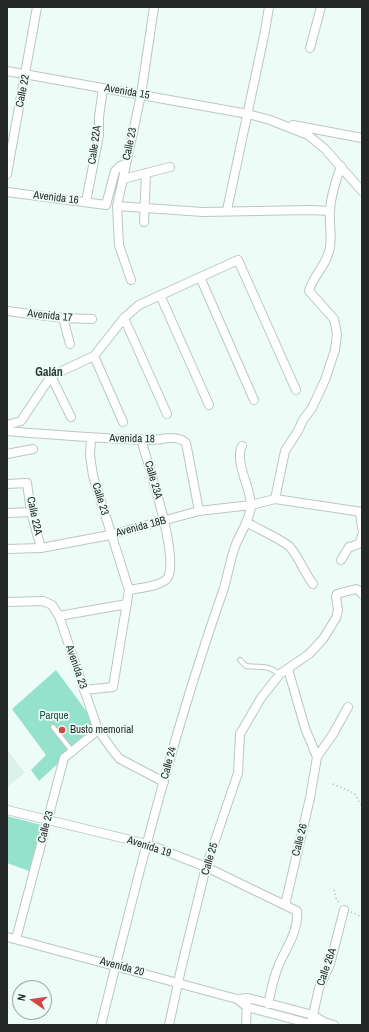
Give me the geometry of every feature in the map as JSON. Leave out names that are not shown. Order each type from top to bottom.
[{"type":"street","name":"Calle 22","points":[[7,174],[37,7]]},
{"type":"street","name":"Calle 23","points":[[131,280],[119,245],[117,206],[141,95],[154,7]]},
{"type":"street","points":[[227,210],[269,7]]},
{"type":"street","points":[[310,48],[321,7]]},
{"type":"street","name":"Avenida 15","points":[[7,71],[248,114],[270,120]]},
{"type":"street","name":"Calle 22A","points":[[86,202],[99,135],[99,117],[103,88]]},
{"type":"street","points":[[270,120],[362,138]]},
{"type":"street","points":[[270,120],[308,135],[325,149],[362,191]]},
{"type":"street","name":"Avenida 16","points":[[7,192],[106,205],[115,170],[126,164]]},
{"type":"street","points":[[275,500],[285,451],[303,420],[312,408],[335,350],[337,334],[334,319],[309,291],[311,283],[328,257],[330,246],[330,211],[341,166]]},
{"type":"street","points":[[124,179],[170,167]]},
{"type":"street","points":[[144,222],[146,173]]},
{"type":"street","points":[[117,206],[203,212],[227,210],[330,211]]},
{"type":"street","points":[[7,425],[21,421],[44,384],[51,376],[94,356],[124,318],[139,305],[238,260],[296,390]]},
{"type":"street","points":[[200,278],[254,400]]},
{"type":"street","points":[[160,295],[209,405]]},
{"type":"street","name":"Avenida 17","points":[[7,311],[63,318],[92,319]]},
{"type":"street","points":[[63,318],[70,344]]},
{"type":"street","points":[[124,318],[167,414]]},
{"type":"street","points":[[94,356],[123,422]]},
{"type":"street","points":[[51,376],[71,417]]},
{"type":"street","name":"Avenida 18","points":[[7,431],[91,438],[176,438],[182,440],[186,443],[199,511]]},
{"type":"street","name":"Calle 23","points":[[91,438],[90,455],[93,476],[128,590],[127,604]]},
{"type":"street","name":"Calle 23A","points":[[141,439],[164,520]]},
{"type":"street","points":[[242,446],[240,450],[240,460],[251,505]]},
{"type":"street","points":[[7,454],[33,449]]},
{"type":"street","name":"Calle 22A","points":[[7,484],[27,483],[31,512],[41,548]]},
{"type":"street","name":"Avenida 18B","points":[[7,549],[41,548],[110,535],[199,511],[251,505],[275,500],[361,512]]},
{"type":"street","name":"Calle 24","points":[[101,1025],[147,844],[183,712],[224,586],[235,545],[246,522],[251,505]]},
{"type":"street","points":[[7,513],[31,512]]},
{"type":"street","points":[[361,512],[362,528]]},
{"type":"street","points":[[128,590],[154,585],[169,577],[171,566],[170,551],[164,520]]},
{"type":"street","points":[[246,522],[288,546],[302,564],[306,575],[314,584]]},
{"type":"street","points":[[341,560],[349,547],[358,545],[362,542],[362,535]]},
{"type":"street","name":"Calle 25","points":[[169,1025],[206,867],[238,772],[240,734],[260,698],[280,674],[309,654],[323,639],[336,618],[338,610],[337,594],[356,589],[362,594]]},
{"type":"street","name":"Avenida 23","points":[[7,602],[43,601],[52,605],[59,616],[98,730],[120,759],[164,782]]},
{"type":"street","points":[[59,616],[127,604],[112,687],[84,690]]},
{"type":"street","points":[[288,669],[305,728],[317,757]]},
{"type":"street","points":[[317,757],[333,734],[348,707]]},
{"type":"street","name":"Calle 23","points":[[16,939],[64,758],[98,730]]},
{"type":"street","name":"Calle 26","points":[[285,905],[310,798],[317,757]]},
{"type":"street","name":"Avenida 19","points":[[7,810],[147,844],[206,867],[285,905]]},
{"type":"street","points":[[268,1004],[277,967],[291,940],[298,918],[297,911],[285,905]]},
{"type":"street","name":"Calle 26A","points":[[311,1024],[320,988],[330,964],[344,910]]},
{"type":"street","name":"Avenida 20","points":[[7,937],[237,999],[248,998],[313,1015],[324,1022],[334,1025]]},
{"type":"street","points":[[246,1025],[246,1007],[248,998]]},
{"type":"street","name":"Avenida 20","points":[[237,999],[246,1007],[311,1024],[324,1022]]},
{"type":"lane","points":[[240,660],[246,666],[264,666],[271,668],[280,674]]},
{"type":"lane","points":[[53,727],[72,751]]},
{"type":"path","points":[[333,784],[354,793],[362,806]]},
{"type":"path","points":[[334,890],[336,898],[344,910],[362,917]]},
{"type":"shaded area","points":[[7,749],[25,773],[7,787]]},
{"type":"green space","name":"Parque","points":[[56,670],[101,731],[64,758],[39,781],[31,770],[46,755],[12,709]]},
{"type":"green space","points":[[7,816],[45,826],[32,872],[7,863]]},
{"type":"place","name":"Busto memorial","points":[[62,730]]},
{"type":"district","name":"Galán","points":[[49,373]]}]
